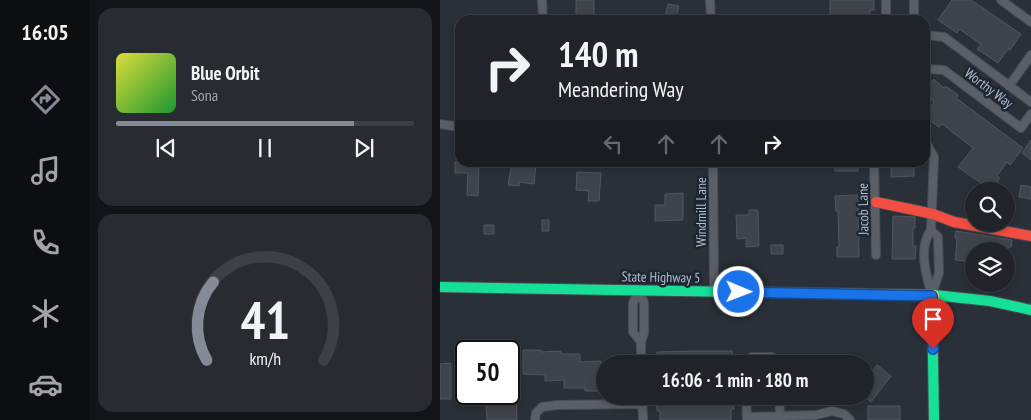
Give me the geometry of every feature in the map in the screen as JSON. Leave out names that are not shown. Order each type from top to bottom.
[{"type":"main road","points":[[876,202],[933,214],[954,222],[1031,236]]},
{"type":"main road","name":"State Highway 5","points":[[440,287],[932,296],[990,300],[1031,310]]},
{"type":"main road","points":[[932,296],[934,420]]},
{"type":"street","points":[[542,0],[543,15]]},
{"type":"street","points":[[710,0],[711,15]]},
{"type":"street","points":[[886,0],[886,15]]},
{"type":"street","points":[[914,0],[914,15]]},
{"type":"street","points":[[1000,0],[1031,22]]},
{"type":"street","name":"Worthy Way","points":[[930,36],[944,37],[1031,102]]},
{"type":"street","points":[[1009,86],[1031,55]]},
{"type":"street","name":"Worthy Way","points":[[930,69],[944,70],[1021,128],[1031,114]]},
{"type":"street","points":[[440,124],[455,126]]},
{"type":"street","points":[[930,150],[934,157],[933,214],[931,230],[925,238],[925,273],[932,296]]},
{"type":"street","name":"Windmill Lane","points":[[713,167],[714,291]]},
{"type":"street","name":"Jacob Lane","points":[[874,167],[876,255]]},
{"type":"street","points":[[931,230],[938,237],[939,273],[932,296]]},
{"type":"street","points":[[639,290],[644,303],[644,333],[641,342],[641,355]]},
{"type":"street","points":[[535,420],[536,413],[542,407],[596,403]]},
{"type":"street","points":[[642,405],[643,420]]},
{"type":"street","points":[[746,405],[747,419],[816,415],[832,411],[847,417]]},
{"type":"street","points":[[779,405],[780,416]]},
{"type":"building","points":[[576,0],[594,0],[594,15],[576,15]]},
{"type":"building","points":[[830,0],[874,0],[874,10],[870,10],[870,15],[830,15]]},
{"type":"building","points":[[952,0],[971,0],[1021,34],[998,63],[977,49],[981,44],[959,29],[957,33],[938,20]]},
{"type":"building","points":[[668,4],[679,6],[677,15],[665,15]]},
{"type":"building","points":[[934,79],[944,88],[946,86],[958,95],[956,98],[1023,148],[1010,165],[1007,162],[997,176],[1000,178],[997,182],[980,182],[958,167],[973,148],[942,124],[939,127],[930,121],[930,109],[934,102],[930,98],[930,81]]},
{"type":"building","points":[[1031,140],[1031,160],[1022,153]]},
{"type":"building","points":[[455,167],[479,167],[478,196],[467,195],[468,173],[455,173]]},
{"type":"building","points":[[511,167],[536,167],[534,184],[520,182],[519,186],[508,185]]},
{"type":"building","points":[[835,167],[858,167],[858,171],[835,171]]},
{"type":"building","points":[[891,167],[914,167],[914,176],[891,177]]},
{"type":"building","points":[[577,172],[601,173],[599,201],[588,201],[589,191],[576,190]]},
{"type":"building","points":[[1021,185],[1031,187],[1031,199],[1019,197]]},
{"type":"building","points":[[683,193],[683,220],[655,221],[655,205],[665,205],[665,194]]},
{"type":"building","points":[[858,195],[859,257],[837,257],[837,247],[839,247],[838,211],[836,211],[835,196]]},
{"type":"building","points":[[749,210],[758,210],[759,246],[746,247],[746,238],[737,239],[736,215],[749,215]]},
{"type":"building","points":[[893,216],[915,217],[913,246],[916,246],[915,259],[892,259]]},
{"type":"building","points":[[542,220],[549,220],[549,231],[542,231]]},
{"type":"building","points":[[484,225],[494,225],[494,234],[484,234]]},
{"type":"building","points":[[956,231],[1012,240],[1012,242],[965,242],[965,261],[955,260],[957,239],[955,238]]},
{"type":"building","points":[[771,245],[783,245],[783,254],[771,254]]},
{"type":"building","points":[[523,350],[541,350],[541,352],[561,351],[561,354],[580,354],[580,362],[596,361],[596,391],[585,391],[585,388],[564,388],[564,380],[545,381],[545,375],[523,374]]},
{"type":"building","points":[[732,351],[732,355],[657,355],[657,352]]},
{"type":"building","points":[[451,363],[451,399],[440,399],[440,364]]},
{"type":"building","points":[[877,365],[891,376],[874,398],[874,369]]},
{"type":"building","points":[[486,405],[516,405],[517,420],[487,420]]},
{"type":"building","points":[[657,405],[734,405],[734,409],[731,409],[731,420],[660,420],[660,411],[657,411]]},
{"type":"building","points":[[868,406],[900,406],[900,420],[868,420]]},
{"type":"traffic: fast","points":[[440,287],[740,292]]},
{"type":"traffic: fast","points":[[932,295],[934,420]]},
{"type":"traffic: fast","points":[[934,295],[990,301],[1031,310]]},
{"type":"traffic: slow","points":[[740,292],[934,295]]},
{"type":"traffic: jam","points":[[876,202],[933,214],[954,222],[1031,236]]},
{"type":"route","points":[[739,292],[932,296],[933,349]]}]
